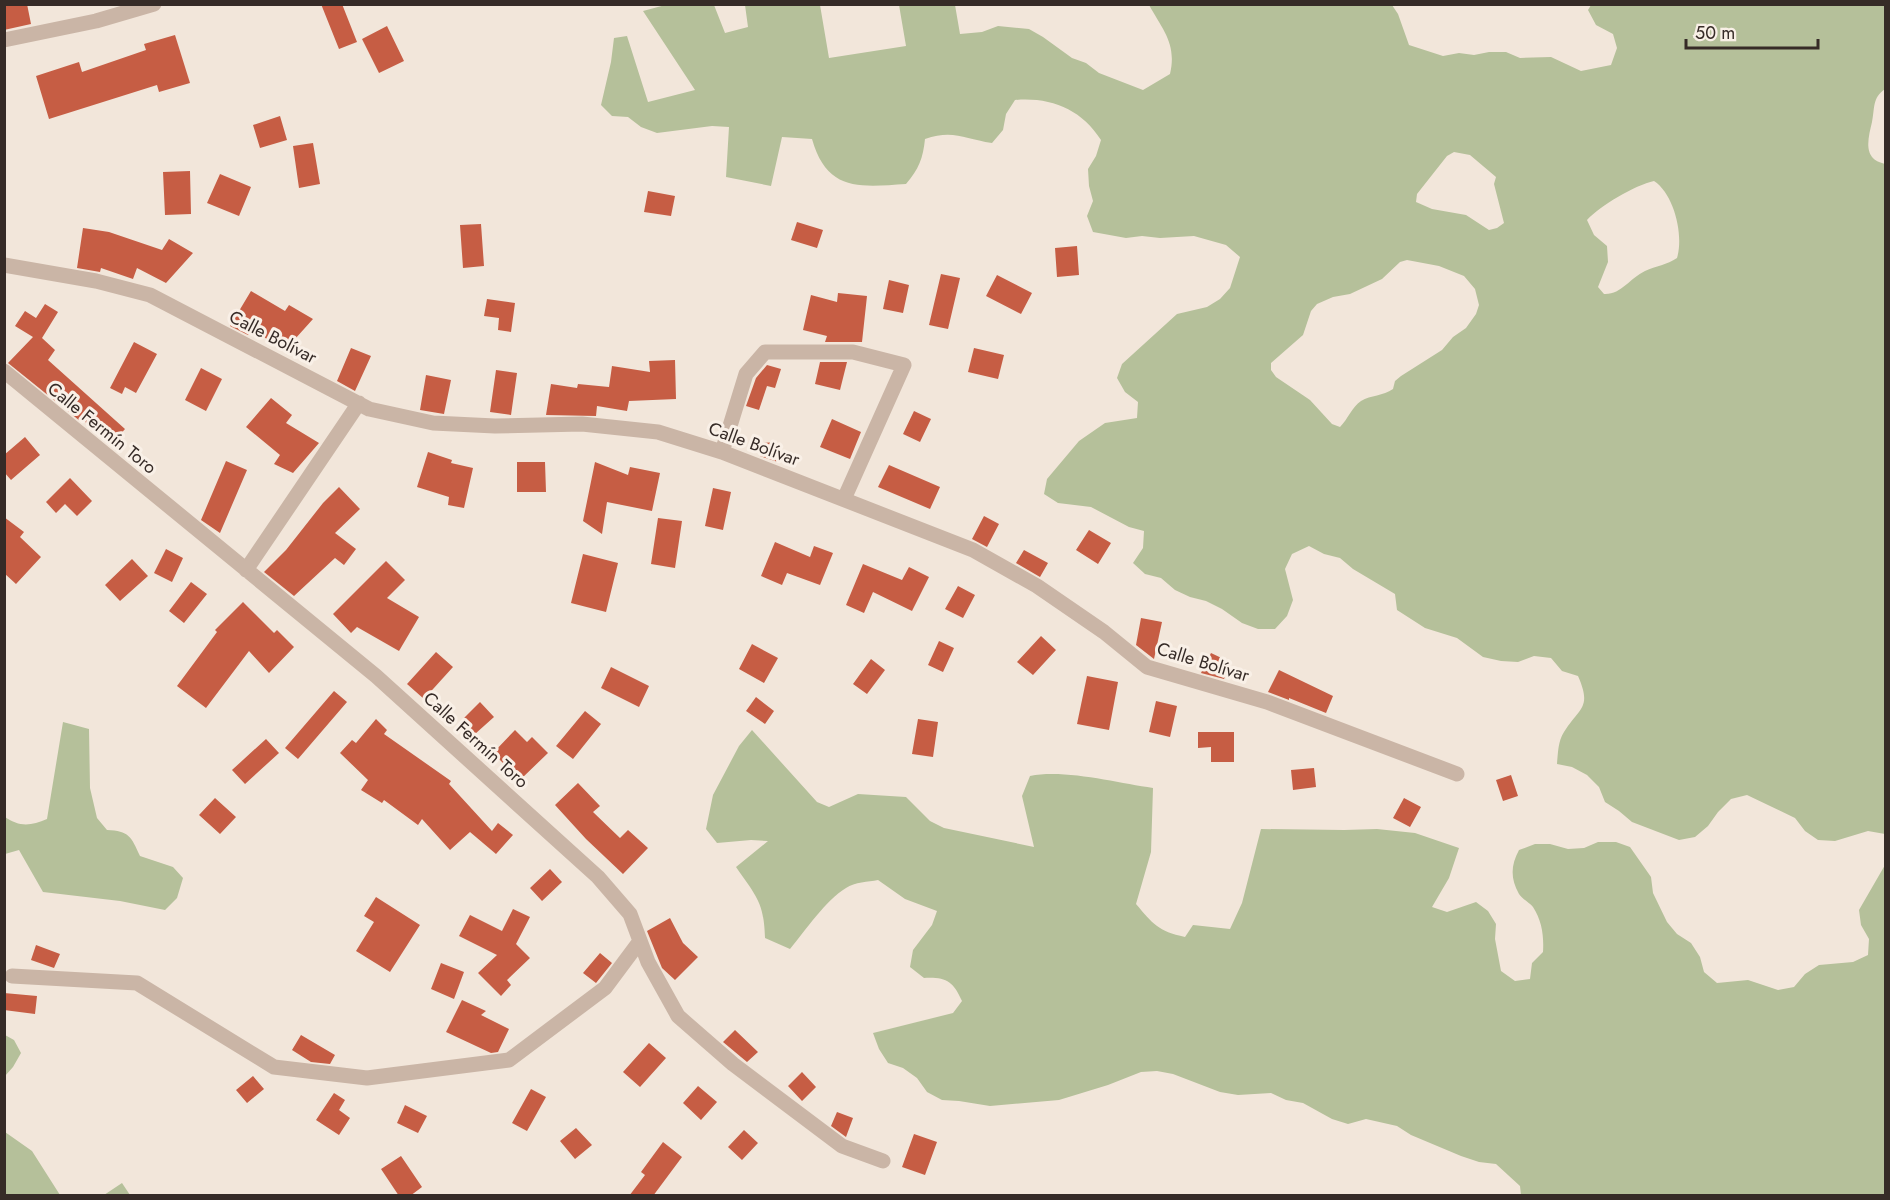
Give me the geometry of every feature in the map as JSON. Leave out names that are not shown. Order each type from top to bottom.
[{"type":"street","points":[[4,40],[96,21],[153,4]]},
{"type":"street","name":"Calle Bolívar","points":[[4,265],[96,280],[150,295],[369,408],[433,423],[495,426],[582,424],[658,432],[722,452],[973,550],[1037,586],[1104,632],[1147,667],[1267,702],[1457,774]]},
{"type":"street","points":[[722,452],[746,374],[765,352],[853,352],[904,365],[844,499]]},
{"type":"street","name":"Calle Fermín Toro","points":[[4,371],[376,676],[598,877],[630,914],[648,962],[678,1016],[733,1064],[842,1146],[883,1161]]},
{"type":"street","points":[[246,570],[359,403]]},
{"type":"street","points":[[12,976],[137,983],[274,1067],[367,1078],[509,1060],[605,988],[640,941]]},
{"type":"green space","points":[[669,4],[714,5],[725,33],[748,27],[745,5],[820,5],[829,58],[906,46],[899,5],[955,5],[960,34],[982,32],[998,26],[1029,29],[1099,73],[1143,90],[1170,74],[1172,63],[1172,54],[1164,30],[1149,5],[1392,5],[1398,14],[1409,45],[1443,56],[1459,53],[1474,55],[1506,52],[1520,58],[1551,57],[1581,71],[1611,65],[1617,48],[1613,34],[1596,25],[1588,10],[1591,5],[1885,5],[1885,89],[1876,100],[1868,148],[1873,158],[1886,164],[1885,834],[1868,831],[1835,841],[1818,840],[1805,831],[1795,818],[1747,795],[1731,799],[1708,826],[1695,837],[1679,840],[1632,822],[1605,802],[1599,787],[1587,775],[1572,767],[1557,764],[1562,736],[1584,701],[1578,676],[1562,671],[1551,658],[1534,656],[1518,662],[1483,657],[1457,638],[1425,628],[1397,610],[1395,594],[1353,569],[1340,558],[1324,554],[1309,546],[1292,554],[1285,569],[1293,600],[1287,616],[1275,629],[1258,629],[1242,623],[1206,601],[1175,590],[1161,578],[1145,574],[1133,563],[1143,548],[1144,531],[1129,527],[1091,507],[1058,503],[1044,494],[1047,479],[1079,441],[1105,423],[1137,418],[1138,402],[1125,392],[1117,378],[1122,364],[1177,314],[1207,307],[1220,299],[1230,288],[1240,257],[1226,245],[1194,236],[1126,238],[1093,232],[1087,216],[1093,201],[1088,169],[1096,156],[1101,140],[1084,120],[1074,113],[1053,103],[1041,101],[1015,100],[1006,114],[1003,130],[992,143],[951,135],[925,139],[920,163],[906,184],[874,186],[847,182],[836,177],[827,169],[818,156],[812,139],[782,137],[771,186],[726,177],[729,127],[712,126],[657,133],[641,127],[628,117],[612,116],[601,105],[614,38],[627,36],[648,102],[695,90],[643,11]],"holes":[[[1454,152],[1470,155],[1496,177],[1494,184],[1504,223],[1497,228],[1489,230],[1466,215],[1432,209],[1416,202],[1417,194],[1447,156]],[[1654,181],[1667,195],[1678,227],[1677,258],[1645,271],[1615,292],[1604,294],[1598,287],[1608,262],[1607,246],[1594,235],[1587,220],[1618,197]],[[1407,260],[1439,266],[1464,276],[1475,289],[1479,305],[1476,314],[1466,328],[1453,337],[1442,350],[1395,381],[1393,389],[1361,401],[1340,427],[1332,424],[1310,400],[1276,377],[1271,370],[1271,363],[1303,335],[1311,311],[1317,304],[1333,297],[1350,294],[1382,279],[1400,262]]]},
{"type":"green space","points":[[63,722],[89,729],[90,788],[97,818],[107,830],[125,833],[140,856],[173,867],[183,878],[177,898],[165,910],[120,901],[43,892],[19,850],[5,854],[5,817],[15,823],[25,824],[47,819]]},
{"type":"green space","points":[[752,730],[817,802],[829,807],[858,794],[906,797],[930,821],[944,828],[1034,847],[1022,796],[1030,776],[1075,775],[1153,788],[1151,852],[1136,904],[1157,926],[1185,937],[1193,925],[1230,929],[1242,903],[1261,829],[1377,829],[1415,833],[1459,848],[1449,878],[1432,907],[1447,912],[1476,902],[1488,911],[1496,924],[1495,939],[1501,971],[1515,981],[1530,979],[1532,963],[1543,952],[1543,934],[1538,918],[1533,907],[1519,894],[1513,877],[1514,861],[1519,850],[1535,844],[1550,844],[1568,849],[1584,848],[1598,842],[1616,842],[1630,847],[1651,877],[1653,893],[1667,922],[1677,934],[1691,943],[1700,957],[1704,972],[1717,983],[1748,980],[1778,990],[1794,987],[1805,974],[1819,965],[1853,962],[1868,955],[1869,939],[1861,925],[1859,910],[1885,865],[1885,1195],[1521,1195],[1520,1186],[1496,1164],[1479,1162],[1461,1156],[1411,1135],[1397,1126],[1366,1119],[1348,1124],[1332,1119],[1303,1103],[1286,1100],[1271,1093],[1238,1095],[1220,1092],[1173,1074],[1157,1071],[1141,1072],[1059,1100],[990,1106],[942,1100],[927,1092],[917,1078],[903,1068],[888,1063],[873,1033],[953,1013],[962,1001],[948,982],[938,978],[924,978],[910,967],[913,950],[932,925],[937,911],[905,899],[878,880],[857,883],[838,893],[790,949],[765,938],[761,907],[736,867],[768,841],[717,843],[706,829],[713,795],[739,746]]},
{"type":"green space","points":[[5,1035],[14,1040],[21,1053],[5,1076]]},
{"type":"green space","points":[[5,1132],[32,1151],[60,1195],[5,1195]]},
{"type":"green space","points":[[122,1183],[130,1195],[104,1195]]},
{"type":"building","points":[[27,4],[31,24],[4,30],[4,6]]},
{"type":"building","points":[[321,4],[342,4],[357,42],[339,49]]},
{"type":"building","points":[[387,26],[404,61],[379,73],[362,39]]},
{"type":"building","points":[[175,35],[190,83],[159,92],[157,85],[49,119],[36,76],[79,62],[82,72],[146,50],[144,44]]},
{"type":"building","points":[[280,116],[287,140],[260,148],[253,125]]},
{"type":"building","points":[[313,143],[320,184],[299,188],[293,146]]},
{"type":"building","points":[[190,171],[191,214],[165,215],[163,172]]},
{"type":"building","points":[[220,174],[251,187],[239,216],[207,203]]},
{"type":"building","points":[[648,191],[675,196],[671,216],[644,212]]},
{"type":"building","points":[[797,222],[823,230],[817,248],[791,240]]},
{"type":"building","points":[[481,224],[484,266],[463,268],[460,225]]},
{"type":"building","points":[[83,228],[109,232],[162,250],[169,239],[193,253],[166,283],[137,268],[133,279],[101,268],[100,272],[77,268]]},
{"type":"building","points":[[1077,246],[1079,275],[1057,277],[1055,248]]},
{"type":"building","points":[[941,274],[960,278],[948,329],[929,325]]},
{"type":"building","points":[[997,275],[1032,293],[1021,314],[986,296]]},
{"type":"building","points":[[889,280],[909,285],[903,313],[883,309]]},
{"type":"building","points":[[251,291],[285,311],[289,305],[313,319],[286,349],[252,331],[248,335],[230,326]]},
{"type":"building","points":[[838,293],[867,296],[862,342],[825,342],[827,336],[803,330],[811,295],[837,302]]},
{"type":"building","points":[[487,299],[515,303],[511,332],[498,330],[499,318],[484,316]]},
{"type":"building","points":[[45,304],[58,312],[42,338],[55,350],[48,360],[125,429],[111,445],[82,419],[80,421],[8,363],[33,337],[15,326],[25,311],[36,318]]},
{"type":"building","points":[[134,342],[157,354],[136,393],[125,387],[122,394],[110,388]]},
{"type":"building","points":[[351,348],[371,356],[355,391],[337,381]]},
{"type":"building","points":[[974,348],[1004,355],[998,379],[968,372]]},
{"type":"building","points":[[675,360],[676,399],[629,401],[627,411],[597,406],[596,416],[546,415],[551,384],[577,388],[578,384],[609,387],[612,366],[650,372],[649,361]]},
{"type":"building","points":[[820,362],[847,362],[840,390],[815,384]]},
{"type":"building","points":[[767,365],[781,369],[775,388],[767,386],[759,410],[746,406],[756,378]]},
{"type":"building","points":[[201,368],[222,379],[206,411],[185,400]]},
{"type":"building","points":[[496,370],[517,373],[511,415],[490,412]]},
{"type":"building","points":[[426,375],[451,380],[444,414],[420,410]]},
{"type":"building","points":[[271,398],[292,415],[286,423],[319,443],[293,473],[274,464],[280,455],[246,427]]},
{"type":"building","points":[[914,411],[931,419],[920,442],[903,434]]},
{"type":"building","points":[[832,419],[861,432],[850,459],[820,447]]},
{"type":"building","points":[[25,437],[40,455],[11,480],[4,472],[4,455]]},
{"type":"building","points":[[777,442],[778,462],[760,456],[760,443]]},
{"type":"building","points":[[428,452],[452,460],[451,463],[473,468],[464,508],[448,505],[449,497],[417,487]]},
{"type":"building","points":[[226,461],[247,470],[220,533],[201,520]]},
{"type":"building","points":[[517,462],[545,462],[546,492],[517,492]]},
{"type":"building","points":[[595,462],[628,475],[630,467],[660,473],[652,511],[607,502],[602,534],[583,521]]},
{"type":"building","points":[[889,465],[940,487],[930,509],[878,487]]},
{"type":"building","points":[[70,478],[92,501],[77,516],[65,504],[56,513],[46,502]]},
{"type":"building","points":[[339,487],[360,509],[335,533],[356,549],[344,565],[335,558],[294,596],[264,572],[286,550],[323,503]]},
{"type":"building","points":[[713,488],[731,492],[723,530],[705,526]]},
{"type":"building","points":[[984,516],[999,524],[987,547],[972,539]]},
{"type":"building","points":[[4,517],[24,532],[20,537],[41,557],[16,584],[4,573]]},
{"type":"building","points":[[658,518],[682,521],[675,568],[651,564]]},
{"type":"building","points":[[1089,530],[1111,543],[1098,564],[1076,550]]},
{"type":"building","points":[[775,542],[810,557],[814,546],[833,553],[820,585],[787,573],[782,585],[761,576]]},
{"type":"building","points":[[166,549],[183,558],[172,582],[154,573]]},
{"type":"building","points":[[1024,550],[1048,563],[1040,577],[1016,563]]},
{"type":"building","points":[[583,554],[618,563],[606,612],[571,603]]},
{"type":"building","points":[[132,559],[148,576],[120,601],[105,585]]},
{"type":"building","points":[[386,561],[405,580],[387,598],[419,617],[399,651],[357,627],[351,633],[333,614]]},
{"type":"building","points":[[863,564],[902,580],[909,567],[929,577],[912,611],[873,592],[864,613],[846,605]]},
{"type":"building","points":[[191,582],[207,594],[184,623],[169,611]]},
{"type":"building","points":[[958,586],[975,595],[963,618],[945,609]]},
{"type":"building","points":[[243,602],[274,633],[277,630],[294,647],[269,673],[249,651],[206,708],[177,686],[217,632],[215,630]]},
{"type":"building","points":[[1141,618],[1162,622],[1154,659],[1136,645]]},
{"type":"building","points":[[1041,636],[1056,650],[1033,675],[1017,662]]},
{"type":"building","points":[[939,641],[954,648],[943,672],[928,665]]},
{"type":"building","points":[[752,644],[778,658],[764,683],[739,669]]},
{"type":"building","points":[[436,652],[453,667],[424,699],[407,684]]},
{"type":"building","points":[[1211,653],[1232,663],[1224,679],[1201,673]]},
{"type":"building","points":[[871,659],[885,670],[867,694],[853,684]]},
{"type":"building","points":[[611,667],[649,686],[639,707],[601,688]]},
{"type":"building","points":[[1279,670],[1333,696],[1326,713],[1268,692]]},
{"type":"building","points":[[1087,676],[1118,682],[1109,730],[1077,724]]},
{"type":"building","points":[[334,691],[347,702],[298,759],[285,748]]},
{"type":"building","points":[[756,697],[774,711],[765,724],[746,711]]},
{"type":"building","points":[[1156,701],[1177,706],[1170,737],[1149,732]]},
{"type":"building","points":[[480,702],[494,717],[475,734],[462,720]]},
{"type":"building","points":[[585,711],[601,724],[573,759],[556,746]]},
{"type":"building","points":[[376,719],[387,730],[384,734],[451,781],[449,784],[492,831],[498,823],[513,835],[496,854],[470,832],[450,850],[422,819],[418,825],[384,800],[382,803],[361,790],[368,780],[340,753],[352,740],[356,743]]},
{"type":"building","points":[[918,719],[938,722],[933,757],[912,754]]},
{"type":"building","points":[[515,730],[527,742],[532,737],[548,753],[520,780],[493,753]]},
{"type":"building","points":[[1198,732],[1234,732],[1234,762],[1211,762],[1211,747],[1198,748]]},
{"type":"building","points":[[266,739],[279,753],[245,784],[232,770]]},
{"type":"building","points":[[1314,768],[1316,787],[1293,790],[1291,770]]},
{"type":"building","points":[[1511,775],[1518,796],[1503,801],[1496,780]]},
{"type":"building","points":[[578,783],[600,806],[593,812],[620,838],[628,830],[648,848],[623,874],[555,805]]},
{"type":"building","points":[[215,798],[236,817],[220,834],[199,815]]},
{"type":"building","points":[[1404,798],[1421,807],[1410,827],[1393,818]]},
{"type":"building","points":[[550,869],[562,882],[542,901],[530,888]]},
{"type":"building","points":[[376,897],[420,925],[390,972],[356,951],[374,922],[364,916]]},
{"type":"building","points":[[513,909],[530,917],[516,944],[530,958],[507,980],[511,985],[501,996],[478,973],[497,955],[459,936],[470,915],[502,931]]},
{"type":"building","points":[[670,918],[683,943],[698,957],[675,980],[662,968],[647,931]]},
{"type":"building","points":[[36,945],[60,954],[54,968],[31,960]]},
{"type":"building","points":[[600,953],[612,963],[596,983],[583,973]]},
{"type":"building","points":[[441,963],[464,972],[454,999],[431,989]]},
{"type":"building","points":[[4,993],[37,996],[35,1014],[4,1010]]},
{"type":"building","points":[[462,1000],[486,1011],[481,1015],[509,1029],[498,1052],[491,1053],[446,1032]]},
{"type":"building","points":[[735,1030],[758,1052],[747,1062],[723,1042]]},
{"type":"building","points":[[301,1035],[335,1055],[330,1064],[311,1062],[292,1050]]},
{"type":"building","points":[[649,1043],[666,1058],[640,1087],[623,1072]]},
{"type":"building","points":[[802,1072],[816,1087],[802,1101],[788,1086]]},
{"type":"building","points":[[253,1076],[264,1089],[247,1103],[236,1090]]},
{"type":"building","points":[[698,1086],[717,1102],[701,1120],[683,1103]]},
{"type":"building","points":[[531,1089],[546,1097],[527,1131],[512,1123]]},
{"type":"building","points":[[334,1093],[345,1100],[339,1110],[350,1118],[339,1135],[316,1120]]},
{"type":"building","points":[[405,1105],[427,1116],[418,1133],[397,1123]]},
{"type":"building","points":[[837,1112],[853,1118],[846,1137],[831,1126]]},
{"type":"building","points":[[576,1128],[592,1145],[575,1159],[560,1141]]},
{"type":"building","points":[[744,1130],[758,1143],[742,1160],[728,1147]]},
{"type":"building","points":[[914,1134],[937,1142],[925,1175],[902,1167]]},
{"type":"building","points":[[663,1142],[682,1157],[653,1196],[629,1196],[645,1175],[641,1172]]},
{"type":"building","points":[[401,1156],[422,1187],[410,1196],[399,1196],[381,1169]]}]
